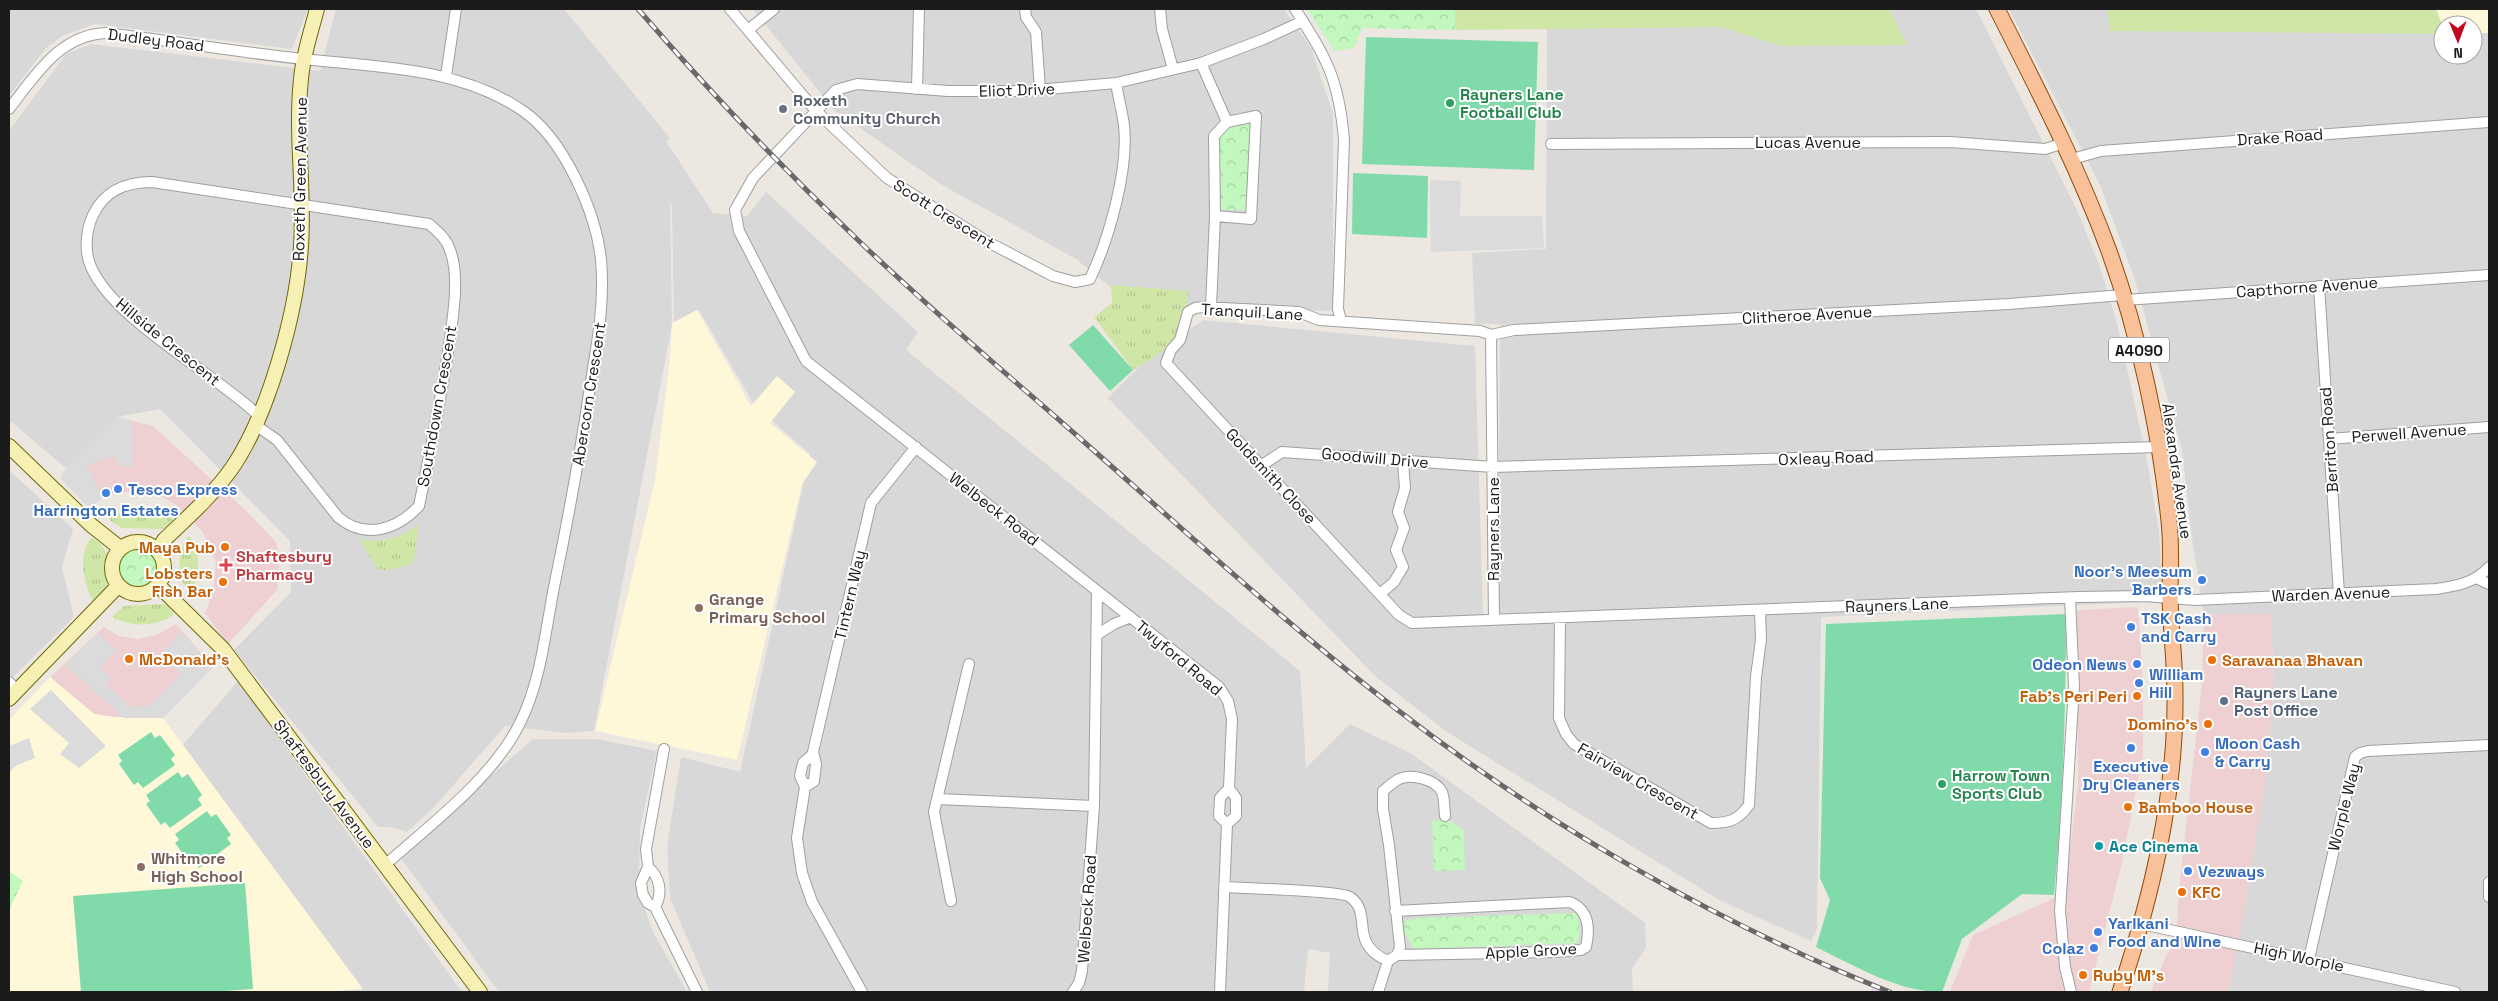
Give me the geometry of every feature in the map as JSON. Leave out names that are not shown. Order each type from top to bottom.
[{"type":"main road","name":"Alexandra Avenue","points":[[1997,9],[2072,159],[2108,250],[2124,297],[2137,343],[2158,447],[2169,520],[2170,598],[2175,696],[2171,754],[2160,842],[2142,924],[2120,992]]},
{"type":"street","name":"Roxeth Green Avenue","points":[[158,550],[164,540],[231,469],[256,419],[285,341],[297,285],[301,246],[302,204],[298,130],[301,78],[317,9]]},
{"type":"street","points":[[446,76],[456,9]]},
{"type":"street","name":"Scott Crescent","points":[[730,9],[816,111],[887,178],[986,240],[1053,276],[1075,282],[1090,279],[1115,210],[1122,168],[1124,126],[1116,82]]},
{"type":"street","points":[[748,30],[774,9]]},
{"type":"street","points":[[917,89],[919,9]]},
{"type":"street","points":[[1025,9],[1026,17],[1036,32],[1040,90]]},
{"type":"street","points":[[1160,9],[1162,29],[1173,69]]},
{"type":"street","points":[[1296,9],[1320,46],[1331,70],[1342,114],[1344,140],[1338,309],[1342,320],[1480,331],[1491,335]]},
{"type":"street","name":"Eliot Drive","points":[[816,111],[836,90],[857,84],[948,92],[1040,90],[1116,82],[1201,63],[1225,55],[1303,21]]},
{"type":"street","name":"Dudley Road","points":[[9,109],[38,72],[66,45],[79,37],[94,34],[178,42],[305,59]]},
{"type":"street","name":"Abercorn Crescent","points":[[305,59],[446,76],[503,98],[527,113],[548,135],[562,155],[585,200],[598,246],[604,292],[576,477],[539,669],[521,722],[507,745],[461,798],[385,865]]},
{"type":"street","points":[[1201,63],[1227,122]]},
{"type":"street","name":"Welbeck Road","points":[[816,111],[753,178],[736,210],[739,231],[806,361],[1097,592],[1098,634],[1094,806],[1082,970],[1079,983],[1073,992]]},
{"type":"street","points":[[1211,307],[1215,216],[1214,136],[1227,122],[1256,116],[1251,219],[1215,216]]},
{"type":"street","name":"Drake Road","points":[[2072,159],[2101,151],[2489,122]]},
{"type":"street","name":"Lucas Avenue","points":[[1551,144],[1950,142],[2045,149],[2064,143]]},
{"type":"street","name":"Hillside Crescent","points":[[256,419],[112,297],[98,279],[89,260],[87,249],[89,230],[92,218],[102,200],[111,192],[134,182],[152,182],[302,204]]},
{"type":"street","name":"Southdown Crescent","points":[[256,419],[277,440],[338,517],[349,526],[365,530],[386,528],[407,519],[419,506],[444,382],[452,324],[454,299],[451,251],[445,238],[428,224],[302,204]]},
{"type":"street","name":"Capthorne Avenue","points":[[2124,297],[2489,275]]},
{"type":"street","name":"Berriton Road","points":[[2319,286],[2339,594]]},
{"type":"street","name":"Clitheroe Avenue","points":[[1491,335],[1514,330],[2124,297]]},
{"type":"street","name":"Tranquil Lane","points":[[1166,363],[1171,350],[1180,340],[1188,312],[1195,308],[1211,307],[1299,312],[1319,320],[1342,320]]},
{"type":"street","name":"Rayners Lane","points":[[1491,335],[1494,620],[2070,598],[2170,598]]},
{"type":"street","name":"Goldsmith Close","points":[[1166,363],[1401,618],[1412,623],[1494,620]]},
{"type":"street","name":"Perwell Avenue","points":[[2329,439],[2489,427]]},
{"type":"street","points":[[9,446],[91,525],[120,548]]},
{"type":"street","name":"Tintern Way","points":[[805,787],[814,781],[816,764],[812,756],[871,503],[916,447]]},
{"type":"street","name":"Oxleay Road","points":[[1493,467],[2158,447]]},
{"type":"street","name":"Goodwill Drive","points":[[1262,465],[1282,452],[1493,467]]},
{"type":"street","points":[[1378,591],[1394,582],[1403,566],[1396,550],[1404,528],[1398,512],[1405,488],[1403,462]]},
{"type":"street","points":[[136,541],[146,542],[158,550],[163,559],[165,569],[158,585],[148,592],[138,595],[126,592],[118,586],[112,575],[111,568],[114,556],[120,548],[136,541]]},
{"type":"street","name":"Warden Avenue","points":[[2170,598],[2195,600],[2436,589],[2460,586],[2476,578],[2489,567]]},
{"type":"street","points":[[2476,578],[2489,584]]},
{"type":"street","name":"Shaftesbury Avenue","points":[[158,585],[223,649],[480,992]]},
{"type":"street","points":[[12,690],[118,586]]},
{"type":"street","name":"Twyford Road","points":[[1097,592],[1219,687],[1228,701],[1232,718],[1229,788],[1236,798],[1236,816],[1227,824],[1220,992]]},
{"type":"street","points":[[2070,598],[2074,687],[2060,911],[2065,967],[2070,992]]},
{"type":"street","name":"Fairview Crescent","points":[[1560,618],[1559,718],[1566,734],[1574,744],[1711,823],[1728,823],[1740,817],[1749,804],[1756,677],[1761,648],[1760,611]]},
{"type":"street","name":"Twyford Road","points":[[1098,634],[1114,624],[1131,617]]},
{"type":"street","points":[[951,901],[934,823],[934,812],[969,664]]},
{"type":"street","name":"Worple Way","points":[[2309,959],[2355,757],[2360,753],[2368,751],[2489,745]]},
{"type":"street","points":[[664,748],[646,850],[648,867],[641,883],[643,895],[648,903],[655,907],[696,992]]},
{"type":"street","name":"Tintern Way","points":[[812,756],[803,762],[800,776],[805,787],[797,838],[802,873],[812,902],[862,992]]},
{"type":"street","points":[[1378,992],[1400,947],[1389,845],[1383,809],[1383,791],[1400,778],[1408,777],[1428,781],[1439,787],[1443,794],[1445,816]]},
{"type":"street","name":"Twyford Road","points":[[1227,824],[1219,816],[1220,798],[1229,788]]},
{"type":"street","points":[[938,799],[1094,806]]},
{"type":"street","points":[[648,867],[655,872],[659,882],[660,893],[655,907]]},
{"type":"street","points":[[2489,882],[2489,897]]},
{"type":"street","points":[[1224,887],[1325,893],[1350,897],[1358,905],[1364,942],[1370,951],[1393,958]]},
{"type":"street","name":"Apple Grove","points":[[1393,958],[1581,950],[1586,947],[1588,940],[1587,918],[1584,911],[1580,906],[1570,902],[1395,912]]},
{"type":"street","name":"High Worple","points":[[2142,924],[2455,992]]},
{"type":"shaded area","points":[[9,9],[308,9],[292,49],[95,24],[62,36],[46,48],[9,96]]},
{"type":"shaded area","points":[[336,9],[564,9],[670,138],[666,141],[713,213],[747,216],[766,192],[918,332],[906,350],[1300,671],[1306,768],[1350,724],[1412,754],[1645,923],[1646,948],[1632,969],[1633,992],[1328,992],[1330,953],[1308,949],[1304,992],[710,992],[670,898],[667,847],[681,757],[740,772],[810,454],[755,406],[699,310],[674,323],[672,208],[670,199],[672,325],[594,731],[565,733],[505,726],[434,807],[407,832],[391,827],[378,827],[234,650],[291,592],[290,541],[160,409],[117,417],[66,468],[9,420],[9,131],[66,54],[91,44],[320,71]]},
{"type":"shaded area","points":[[753,9],[1284,9],[1311,48],[1333,113],[1333,311],[1132,305],[1076,259],[942,185],[834,110]]},
{"type":"shaded area","points":[[1889,9],[1976,9],[2078,212],[2100,267],[2119,331],[2148,466],[2159,532],[2164,601],[1821,617],[1817,929],[1811,941],[1719,900],[1447,732],[1376,677],[1108,398],[1144,362],[1203,320],[1475,346],[1483,615],[1410,626],[1498,623],[1500,324],[1475,324],[1472,253],[1546,249],[1547,28],[1722,27],[1781,46],[1907,45]]},
{"type":"shaded area","points":[[2009,9],[2489,9],[2489,992],[2228,992],[2240,935],[2265,783],[2274,686],[2271,614],[2204,614],[2193,546],[2182,450],[2134,277],[2100,185]]},
{"type":"shaded area","points":[[2436,9],[2489,9],[2489,33],[2483,33],[2483,15],[2438,15]]},
{"type":"shaded area","points":[[1430,180],[1461,181],[1460,216],[1542,216],[1544,248],[1431,252]]},
{"type":"shaded area","name":"Grange Primary School","points":[[697,310],[751,406],[777,376],[795,392],[770,423],[817,462],[802,484],[737,760],[595,731],[655,480],[670,360],[672,323]]},
{"type":"shaded area","points":[[117,417],[153,426],[245,510],[275,541],[280,557],[277,590],[228,644],[205,613],[213,593],[216,562],[203,532],[179,507],[162,497],[142,492],[116,492],[99,500],[66,468]]},
{"type":"shaded area","points":[[117,417],[131,421],[133,465],[119,467],[115,456],[87,465],[103,497],[90,509],[60,478],[66,468]]},
{"type":"shaded area","points":[[9,470],[73,529],[62,567],[74,617],[9,681]]},
{"type":"shaded area","points":[[2138,607],[2143,685],[2143,755],[2121,867],[2089,992],[1950,992],[1973,935],[2065,893],[2078,783],[2077,610]]},
{"type":"shaded area","points":[[2204,614],[2271,614],[2274,686],[2265,783],[2240,935],[2228,992],[2151,992],[2166,956],[2176,941],[2179,890],[2202,683]]},
{"type":"shaded area","points":[[176,624],[213,667],[163,718],[114,717],[94,714],[50,677],[104,627],[119,636],[138,639],[157,635]]},
{"type":"shaded area","points":[[181,632],[213,667],[163,718],[124,718],[65,665],[98,633],[117,650],[100,668],[111,678],[106,684],[130,706],[141,707],[151,704],[181,674],[160,655]]},
{"type":"shaded area","name":"Whitmore High School","points":[[50,677],[94,714],[114,717],[163,718],[363,989],[319,992],[9,992],[9,720]]},
{"type":"shaded area","points":[[238,681],[462,992],[319,992],[362,989],[183,745]]},
{"type":"shaded area","points":[[51,690],[106,746],[79,768],[60,754],[69,743],[30,709]]},
{"type":"shaded area","points":[[29,738],[35,758],[17,765],[9,772],[9,746]]},
{"type":"shaded area","points":[[533,739],[597,739],[657,751],[640,829],[639,891],[653,932],[687,992],[499,992],[399,856]]},
{"type":"shaded area","points":[[1874,984],[1894,992],[1870,992]]},
{"type":"green space","points":[[1307,9],[1455,9],[1455,30],[1362,28],[1354,48],[1335,51]]},
{"type":"green space","points":[[1455,9],[1889,9],[1907,45],[1781,46],[1722,27],[1455,30]]},
{"type":"green space","points":[[2108,9],[2436,9],[2438,15],[2433,15],[2433,34],[2109,31]]},
{"type":"green space","name":"Rayners Lane Football Club","points":[[1366,37],[1538,42],[1534,170],[1362,164]]},
{"type":"green space","points":[[1250,123],[1251,210],[1215,210],[1221,127]]},
{"type":"green space","points":[[1353,173],[1428,176],[1427,238],[1352,234]]},
{"type":"green space","points":[[1111,285],[1188,291],[1188,312],[1180,340],[1133,370],[1094,317],[1112,303]]},
{"type":"green space","points":[[1093,325],[1133,370],[1110,391],[1069,345]]},
{"type":"green space","points":[[143,509],[165,514],[175,521],[167,529],[162,529],[122,528],[109,520],[112,515]]},
{"type":"green space","points":[[419,524],[414,559],[411,564],[398,568],[385,570],[377,568],[359,539],[375,541],[390,539],[405,533]]},
{"type":"green space","points":[[189,536],[194,541],[198,555],[196,579],[192,593],[186,588],[180,574],[180,557]]},
{"type":"green space","points":[[91,538],[103,547],[108,560],[106,591],[96,600],[92,599],[86,585],[83,568],[84,552]]},
{"type":"green space","points":[[138,548],[152,553],[157,567],[152,581],[138,586],[124,581],[119,567],[124,553]]},
{"type":"green space","points":[[163,604],[168,606],[174,614],[159,622],[135,624],[112,617],[124,606]]},
{"type":"green space","name":"Harrow Town Sports Club","points":[[2066,614],[2060,825],[2054,895],[2022,894],[1962,939],[1942,992],[1909,988],[1893,983],[1861,970],[1816,947],[1830,900],[1820,878],[1826,624]]},
{"type":"green space","points":[[151,732],[155,738],[160,735],[175,755],[171,759],[175,765],[143,788],[138,782],[134,785],[119,764],[122,761],[118,755]]},
{"type":"green space","points":[[178,772],[182,778],[188,774],[202,795],[198,799],[202,805],[170,828],[165,822],[161,825],[146,804],[150,801],[146,795]]},
{"type":"green space","points":[[207,811],[211,817],[216,814],[231,835],[227,838],[231,844],[199,868],[194,861],[190,864],[175,843],[179,840],[175,834]]},
{"type":"green space","points":[[1449,820],[1464,830],[1465,870],[1434,871],[1432,821]]},
{"type":"green space","points":[[9,871],[23,881],[9,910]]},
{"type":"green space","points":[[245,883],[253,989],[210,992],[81,992],[73,896]]},
{"type":"green space","points":[[1575,913],[1580,927],[1577,943],[1416,949],[1412,947],[1403,929],[1406,920],[1419,918]]},
{"type":"railway","points":[[638,9],[746,128],[802,186],[887,268],[1237,577],[1315,644],[1395,708],[1510,791],[1632,867],[1760,935],[1890,992]]},
{"type":"place","name":"Rayners Lane Football Club","points":[[1450,103]]},
{"type":"place","name":"Roxeth Community Church","points":[[783,109]]},
{"type":"place","name":"Tesco Express","points":[[118,489]]},
{"type":"place","name":"Harrington Estates","points":[[106,493]]},
{"type":"place","name":"Maya Pub","points":[[225,547]]},
{"type":"place","name":"Shaftesbury Pharmacy","points":[[226,565]]},
{"type":"place","name":"Noor's Meesum Barbers","points":[[2202,580]]},
{"type":"place","name":"Lobsters Fish Bar","points":[[223,582]]},
{"type":"place","name":"Grange Primary School","points":[[699,608]]},
{"type":"place","name":"TSK Cash and Carry","points":[[2131,627]]},
{"type":"place","name":"McDonald's","points":[[129,659]]},
{"type":"place","name":"Saravanaa Bhavan","points":[[2212,660]]},
{"type":"place","name":"Odeon News","points":[[2137,664]]},
{"type":"place","name":"William Hill","points":[[2139,683]]},
{"type":"place","name":"Fab's Peri Peri","points":[[2137,696]]},
{"type":"place","name":"Rayners Lane Post Office","points":[[2224,701]]},
{"type":"place","name":"Domino's","points":[[2208,724]]},
{"type":"place","name":"Executive Dry Cleaners","points":[[2131,748]]},
{"type":"place","name":"Moon Cash & Carry","points":[[2205,752]]},
{"type":"place","name":"Harrow Town Sports Club","points":[[1942,784]]},
{"type":"place","name":"Bamboo House","points":[[2128,807]]},
{"type":"place","name":"Ace Cinema","points":[[2099,846]]},
{"type":"place","name":"Whitmore High School","points":[[141,867]]},
{"type":"place","name":"Vezways","points":[[2188,871]]},
{"type":"place","name":"KFC","points":[[2182,892]]},
{"type":"place","name":"Yarlkani Food and Wine","points":[[2098,932]]},
{"type":"place","name":"Colaz","points":[[2094,948]]},
{"type":"place","name":"Ruby M's","points":[[2083,975]]}]
